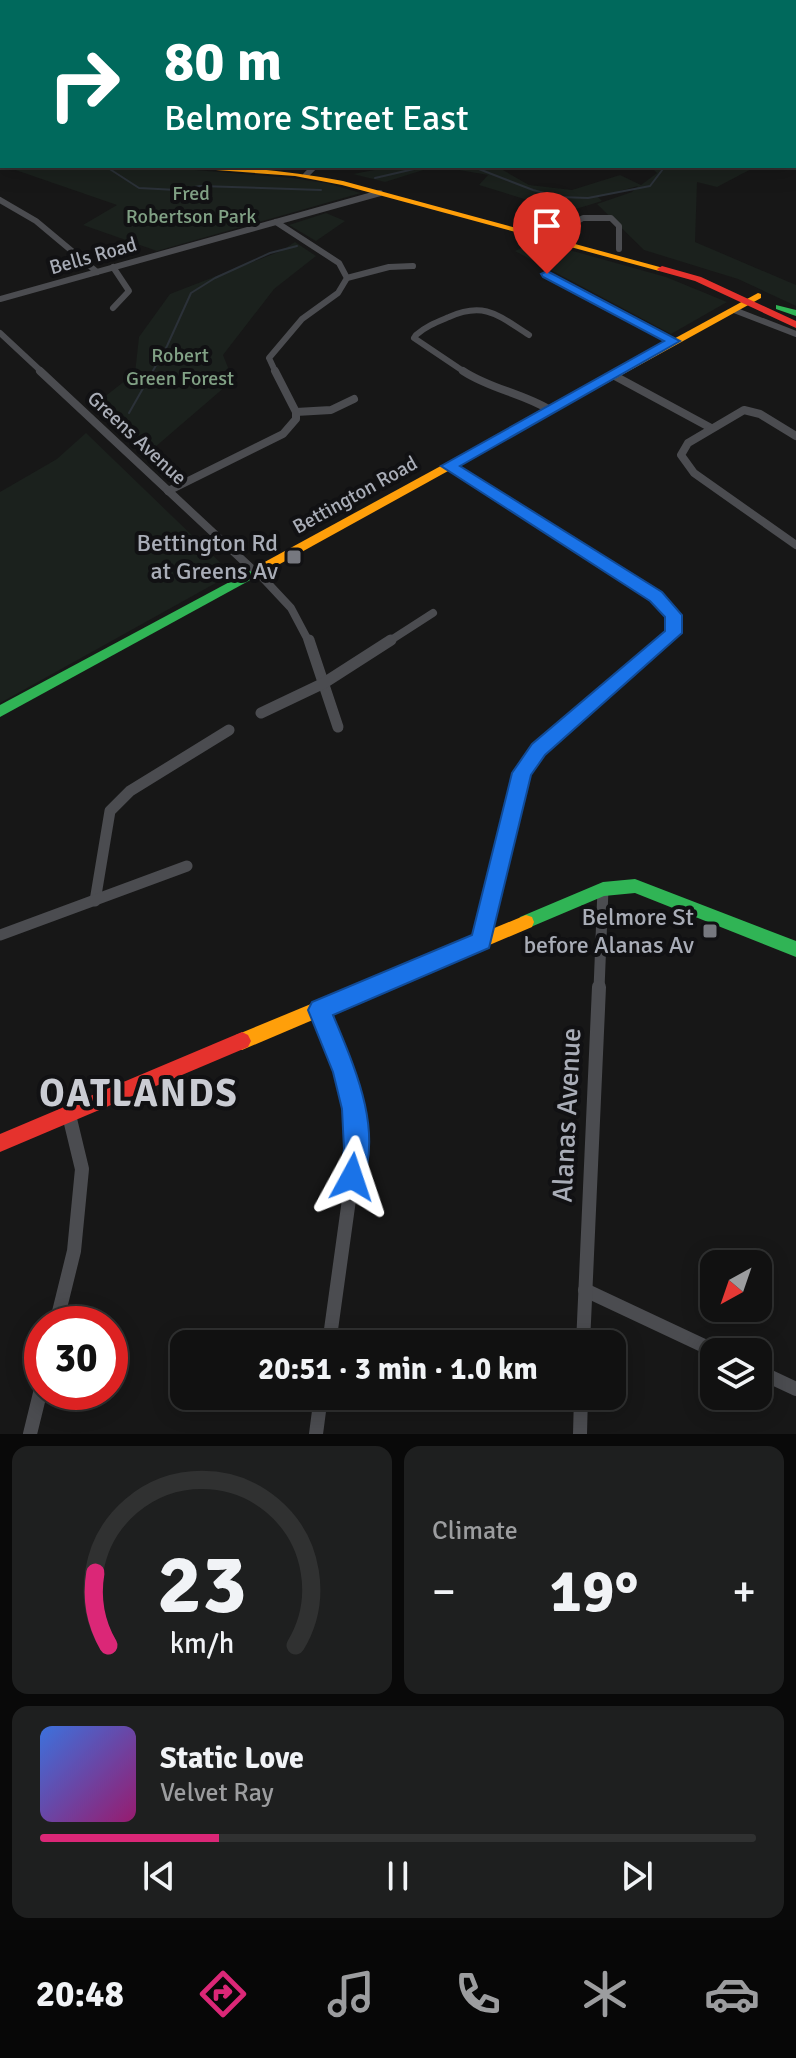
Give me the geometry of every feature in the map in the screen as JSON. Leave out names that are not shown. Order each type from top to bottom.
[{"type":"main road","points":[[250,168],[310,170],[711,275],[796,325]]},
{"type":"main road","points":[[355,183],[380,193],[671,271],[796,315]]},
{"type":"main road","name":"Bettington Road","points":[[0,712],[754,299]]},
{"type":"main road","points":[[0,1143],[603,889],[635,886],[796,949]]},
{"type":"street","name":"Bells Road","points":[[0,299],[380,193]]},
{"type":"street","points":[[0,200],[36,221],[97,272]]},
{"type":"street","points":[[556,233],[583,218],[611,218],[619,226],[619,249]]},
{"type":"street","points":[[276,222],[339,263],[347,278]]},
{"type":"street","points":[[347,278],[389,267],[413,266]]},
{"type":"street","points":[[113,267],[129,291],[113,308]]},
{"type":"street","points":[[547,274],[674,341]]},
{"type":"street","points":[[168,491],[283,434],[294,423],[296,412],[269,358],[302,319],[342,290],[347,278]]},
{"type":"street","points":[[529,335],[487,309],[476,306],[421,330],[414,338],[477,380],[527,396],[550,410]]},
{"type":"street","points":[[734,310],[796,334]]},
{"type":"street","name":"Greens Avenue","points":[[0,333],[285,597],[300,618],[338,727]]},
{"type":"street","points":[[613,375],[711,428]]},
{"type":"street","points":[[296,412],[331,410],[354,399]]},
{"type":"street","points":[[796,436],[749,410],[735,413],[711,428],[682,448],[681,455],[685,464],[796,545]]},
{"type":"street","points":[[449,466],[669,606],[675,624],[674,633],[665,642],[539,749],[522,773],[481,941]]},
{"type":"street","points":[[261,713],[324,683],[433,613]]},
{"type":"street","points":[[95,901],[110,811],[130,791],[229,730]]},
{"type":"street","points":[[0,935],[187,866]]},
{"type":"street","name":"Alanas Avenue","points":[[584,1330],[603,889]]},
{"type":"street","points":[[320,1010],[345,1072],[354,1109],[356,1149],[331,1330]]},
{"type":"street","points":[[60,1306],[74,1251],[82,1169],[69,1115]]},
{"type":"street","points":[[585,1290],[700,1344]]},
{"type":"street","points":[[772,1378],[796,1389]]},
{"type":"street","points":[[30,1434],[36,1410]]},
{"type":"street","points":[[316,1434],[319,1410]]},
{"type":"street","points":[[580,1434],[581,1410]]},
{"type":"green space","name":"Fred Robertson Park","points":[[10,168],[171,168],[292,178],[361,193],[157,251],[83,225],[117,205]]},
{"type":"green space","points":[[385,168],[430,168],[385,182],[353,174]]},
{"type":"green space","points":[[448,168],[499,168],[529,185],[572,190],[620,175],[641,185],[657,173],[654,170],[661,168],[753,168],[717,187],[697,182],[695,242],[796,285],[796,306],[738,279],[644,250],[597,204],[632,192],[638,186],[598,197],[602,201],[566,212],[479,185],[488,175]]},
{"type":"green space","points":[[326,213],[345,221],[316,241],[289,225]]},
{"type":"green space","points":[[537,241],[666,277],[727,302],[671,334],[515,251]]},
{"type":"green space","name":"Robert Green Forest","points":[[295,242],[316,256],[274,289],[223,355],[233,380],[147,454],[94,405],[135,373],[139,337],[170,294],[281,251]]},
{"type":"green space","points":[[86,433],[232,574],[0,703],[0,492],[57,459]]},
{"type":"waterway","points":[[108,168],[139,188],[177,190],[200,186],[321,190]]},
{"type":"waterway","points":[[375,178],[418,168]]},
{"type":"waterway","points":[[476,168],[559,197],[588,198],[650,186],[667,168]]},
{"type":"waterway","points":[[129,413],[167,346],[191,293],[215,278],[270,253],[297,246]]},
{"type":"traffic: fast","points":[[779,307],[796,313]]},
{"type":"traffic: fast","points":[[0,712],[250,575]]},
{"type":"traffic: fast","points":[[526,922],[603,889],[635,886],[796,949]]},
{"type":"traffic: slow","points":[[216,168],[295,174],[343,183],[662,269]]},
{"type":"traffic: slow","points":[[265,567],[758,296]]},
{"type":"traffic: slow","points":[[242,1041],[526,922]]},
{"type":"traffic: jam","points":[[662,269],[698,279],[796,325]]},
{"type":"traffic: jam","points":[[0,1143],[242,1041]]},
{"type":"place","name":"Bettington Rd at Greens Av","points":[[294,557]]},
{"type":"place","name":"Belmore St before Alanas Av","points":[[710,931]]},
{"type":"district","name":"OATLANDS","points":[[139,1093]]},
{"type":"route","points":[[352,1177],[356,1149],[354,1109],[345,1072],[320,1010],[481,941],[522,773],[529,760],[674,633],[674,615],[669,606],[449,466],[674,341],[547,274]]}]
